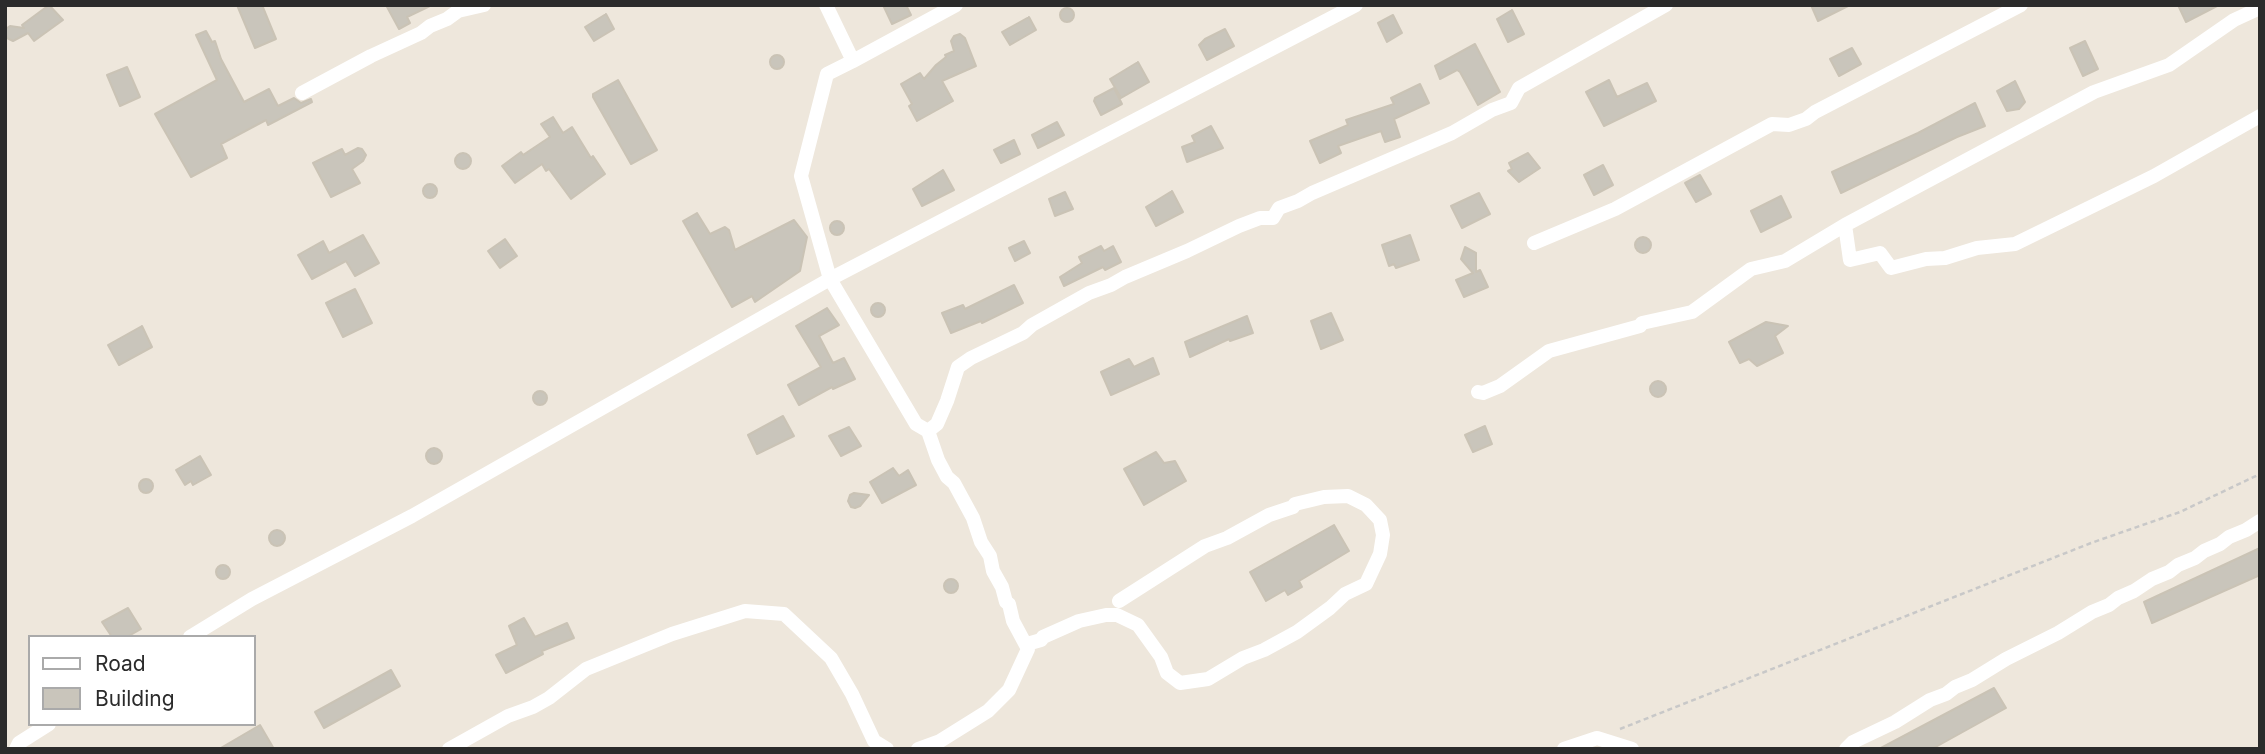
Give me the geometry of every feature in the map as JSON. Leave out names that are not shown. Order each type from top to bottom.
[{"type":"street","points":[[302,93],[421,33],[458,11],[484,5]]},
{"type":"street","points":[[826,5],[853,61]]},
{"type":"street","points":[[918,749],[940,741],[988,711],[1009,690],[1028,649],[1027,644],[1013,621],[1009,604],[973,518],[938,460],[928,431],[916,424],[830,279],[801,176],[827,74],[956,5]]},
{"type":"street","points":[[193,635],[252,599],[412,516],[830,279],[1356,5]]},
{"type":"street","points":[[928,431],[937,424],[958,366],[971,358],[1023,332],[1090,293],[1239,226],[1261,218],[1273,218],[1279,208],[1417,149],[1511,103],[1519,88],[1666,5]]},
{"type":"street","points":[[1534,243],[1544,241],[1632,201],[1772,124],[1789,125],[1806,119],[2021,5]]},
{"type":"street","points":[[1478,392],[1483,393],[1500,386],[1549,351],[1643,323],[1692,312],[1751,269],[1786,261],[1845,225],[2094,92],[2169,65],[2234,20],[2260,8]]},
{"type":"street","points":[[1845,225],[1850,260],[1880,253],[1891,268],[1926,259],[1945,258],[1977,248],[2015,244],[2154,176],[2260,116]]},
{"type":"street","points":[[1027,644],[1079,621],[1117,615],[1138,625],[1161,657],[1167,673],[1180,683],[1208,679],[1242,658],[1264,650],[1297,632],[1345,594],[1366,584],[1380,554],[1384,535],[1380,520],[1366,505],[1348,496],[1324,497],[1295,504],[1205,546],[1119,601]]},
{"type":"street","points":[[1846,749],[1853,742],[1947,694],[1955,687],[2260,521]]},
{"type":"street","points":[[449,749],[508,716],[549,698],[586,669],[672,634],[745,611],[784,614],[831,658],[857,703],[874,741],[887,749]]},
{"type":"street","points":[[16,749],[19,743],[46,726]]},
{"type":"street","points":[[1564,749],[1573,747],[1575,743],[1597,738],[1632,749]]},
{"type":"path","points":[[1597,738],[2091,542],[2180,512],[2260,474]]},
{"type":"building","points":[[49,5],[63,20],[34,41],[28,33],[13,41],[7,38],[7,28],[24,28],[22,25]]},
{"type":"building","points":[[237,5],[262,5],[276,39],[255,48]]},
{"type":"building","points":[[386,5],[432,5],[407,17],[410,23],[399,29]]},
{"type":"building","points":[[883,5],[906,5],[911,15],[892,24]]},
{"type":"building","points":[[1811,5],[1850,5],[1818,21]]},
{"type":"building","points":[[2178,5],[2219,5],[2186,22]]},
{"type":"building","points":[[1067,8],[1072,10],[1072,20],[1067,22],[1062,20],[1060,15],[1062,10]]},
{"type":"building","points":[[1512,10],[1524,34],[1508,42],[1497,19]]},
{"type":"building","points":[[606,14],[614,29],[594,41],[585,27]]},
{"type":"building","points":[[1393,15],[1402,33],[1387,42],[1378,23]]},
{"type":"building","points":[[1029,17],[1036,30],[1010,45],[1002,32]]},
{"type":"building","points":[[1225,29],[1234,46],[1207,60],[1199,45]]},
{"type":"building","points":[[206,31],[212,42],[215,41],[221,59],[244,102],[269,89],[278,106],[294,98],[301,103],[311,99],[312,102],[268,125],[266,120],[221,144],[227,158],[191,177],[155,114],[217,80],[196,35]]},
{"type":"building","points":[[960,34],[965,38],[976,66],[942,81],[953,101],[917,121],[909,106],[912,104],[901,84],[920,73],[924,79],[945,55],[954,51],[951,41],[954,36]]},
{"type":"building","points":[[2085,41],[2098,69],[2083,76],[2070,48]]},
{"type":"building","points":[[1475,44],[1500,92],[1478,105],[1460,72],[1457,70],[1440,79],[1435,66]]},
{"type":"building","points":[[1852,48],[1861,64],[1839,76],[1830,59]]},
{"type":"building","points":[[777,55],[782,57],[782,67],[777,69],[772,67],[770,62],[772,57]]},
{"type":"building","points":[[1138,62],[1149,82],[1121,98],[1110,79]]},
{"type":"building","points":[[127,67],[140,97],[120,106],[107,75]]},
{"type":"building","points":[[618,80],[657,150],[631,164],[593,97],[593,94]]},
{"type":"building","points":[[1609,80],[1617,97],[1647,83],[1656,101],[1604,126],[1586,92]]},
{"type":"building","points":[[2015,81],[2025,102],[2019,109],[2007,111],[1997,91]]},
{"type":"building","points":[[1420,84],[1429,103],[1394,119],[1400,137],[1385,142],[1381,131],[1338,146],[1341,153],[1320,163],[1310,141],[1348,125],[1346,120],[1394,104],[1391,98]]},
{"type":"building","points":[[1114,88],[1122,104],[1101,115],[1095,98]]},
{"type":"building","points":[[1975,103],[1985,126],[1841,193],[1832,172],[1918,133]]},
{"type":"building","points":[[553,117],[563,133],[572,127],[591,158],[593,156],[605,174],[571,199],[549,169],[546,171],[542,164],[515,183],[502,166],[521,152],[523,155],[550,137],[541,124]]},
{"type":"building","points":[[1057,122],[1064,135],[1038,148],[1032,135]]},
{"type":"building","points":[[1211,126],[1223,148],[1187,162],[1182,147],[1195,142],[1192,136]]},
{"type":"building","points":[[1014,140],[1020,154],[1001,163],[994,150]]},
{"type":"building","points":[[358,148],[366,155],[363,161],[352,169],[360,183],[331,197],[313,163],[342,149],[345,155]]},
{"type":"building","points":[[463,153],[471,161],[463,169],[455,161]]},
{"type":"building","points":[[1528,153],[1540,168],[1519,182],[1508,171],[1512,169],[1509,163]]},
{"type":"building","points":[[1603,165],[1613,185],[1594,195],[1584,175]]},
{"type":"building","points":[[943,170],[954,190],[922,206],[913,189]]},
{"type":"building","points":[[1700,175],[1711,194],[1696,202],[1685,183]]},
{"type":"building","points":[[427,184],[433,184],[437,191],[433,198],[427,198],[423,194],[423,188]]},
{"type":"building","points":[[1172,191],[1183,212],[1156,226],[1146,207]]},
{"type":"building","points":[[1065,192],[1073,209],[1055,216],[1049,199]]},
{"type":"building","points":[[1479,193],[1490,214],[1462,228],[1451,206]]},
{"type":"building","points":[[1781,196],[1791,217],[1761,232],[1751,211]]},
{"type":"building","points":[[697,213],[710,234],[725,227],[729,230],[735,250],[794,220],[807,237],[800,271],[755,302],[752,296],[732,307],[683,221]]},
{"type":"building","points":[[834,221],[840,221],[844,228],[840,235],[834,235],[830,231],[830,225]]},
{"type":"building","points":[[363,235],[379,263],[355,276],[346,261],[312,279],[298,255],[323,241],[329,253]]},
{"type":"building","points":[[1410,235],[1419,260],[1396,268],[1394,264],[1389,266],[1382,245]]},
{"type":"building","points":[[1643,237],[1651,245],[1643,253],[1635,245]]},
{"type":"building","points":[[505,239],[517,256],[500,268],[488,251]]},
{"type":"building","points":[[1024,241],[1030,253],[1015,261],[1009,248]]},
{"type":"building","points":[[1101,246],[1104,251],[1113,246],[1121,262],[1105,270],[1103,267],[1064,286],[1060,277],[1082,263],[1079,257]]},
{"type":"building","points":[[1465,247],[1476,253],[1476,272],[1480,270],[1488,287],[1464,297],[1456,280],[1473,273],[1461,259]]},
{"type":"building","points":[[1014,285],[1023,303],[982,323],[981,321],[951,333],[942,313],[963,305],[965,309]]},
{"type":"building","points":[[355,289],[372,323],[343,337],[326,303]]},
{"type":"building","points":[[875,303],[881,303],[885,310],[881,317],[875,317],[871,313],[871,307]]},
{"type":"building","points":[[827,308],[839,325],[819,336],[833,363],[844,358],[855,379],[833,389],[832,387],[799,405],[788,385],[821,367],[796,326]]},
{"type":"building","points":[[1331,313],[1343,340],[1321,349],[1311,321]]},
{"type":"building","points":[[1247,316],[1253,333],[1230,341],[1229,339],[1190,357],[1185,342]]},
{"type":"building","points":[[1766,322],[1788,326],[1775,336],[1783,353],[1757,366],[1749,359],[1740,363],[1729,342]]},
{"type":"building","points":[[142,326],[152,347],[119,365],[108,345]]},
{"type":"building","points":[[1153,358],[1159,374],[1111,395],[1101,372],[1129,359],[1134,367]]},
{"type":"building","points":[[1658,381],[1666,389],[1658,397],[1650,389]]},
{"type":"building","points":[[537,391],[543,391],[547,398],[543,405],[537,405],[533,401],[533,395]]},
{"type":"building","points":[[783,416],[794,436],[757,454],[748,435]]},
{"type":"building","points":[[1485,426],[1492,444],[1473,452],[1465,435]]},
{"type":"building","points":[[849,427],[861,446],[841,456],[829,436]]},
{"type":"building","points":[[431,448],[437,448],[442,456],[440,462],[431,464],[426,459],[426,453]]},
{"type":"building","points":[[1156,452],[1164,463],[1175,461],[1186,481],[1144,505],[1124,469]]},
{"type":"building","points":[[200,456],[211,475],[193,485],[191,481],[185,485],[176,470]]},
{"type":"building","points":[[893,468],[899,476],[908,470],[916,485],[882,503],[870,482]]},
{"type":"building","points":[[143,479],[149,479],[153,486],[149,493],[143,493],[139,489],[139,483]]},
{"type":"building","points":[[854,493],[869,495],[855,508],[851,507],[848,501]]},
{"type":"building","points":[[1334,525],[1349,551],[1299,581],[1302,587],[1288,595],[1285,590],[1266,601],[1250,572]]},
{"type":"building","points":[[274,530],[280,530],[285,538],[283,544],[274,546],[269,541],[269,535]]},
{"type":"building","points":[[2260,548],[2260,575],[2152,623],[2144,602]]},
{"type":"building","points":[[220,565],[226,565],[230,572],[226,579],[220,579],[216,575],[216,569]]},
{"type":"building","points":[[948,579],[954,579],[958,586],[954,593],[948,593],[944,589],[944,583]]},
{"type":"building","points":[[128,608],[141,629],[130,635],[111,635],[102,622]]},
{"type":"building","points":[[524,618],[535,637],[567,623],[574,638],[542,651],[543,654],[506,673],[496,655],[517,645],[509,626]]},
{"type":"building","points":[[391,670],[400,686],[324,728],[315,712]]},
{"type":"building","points":[[1994,688],[2006,708],[1932,749],[1879,749]]},
{"type":"building","points":[[260,725],[274,749],[219,749]]}]
